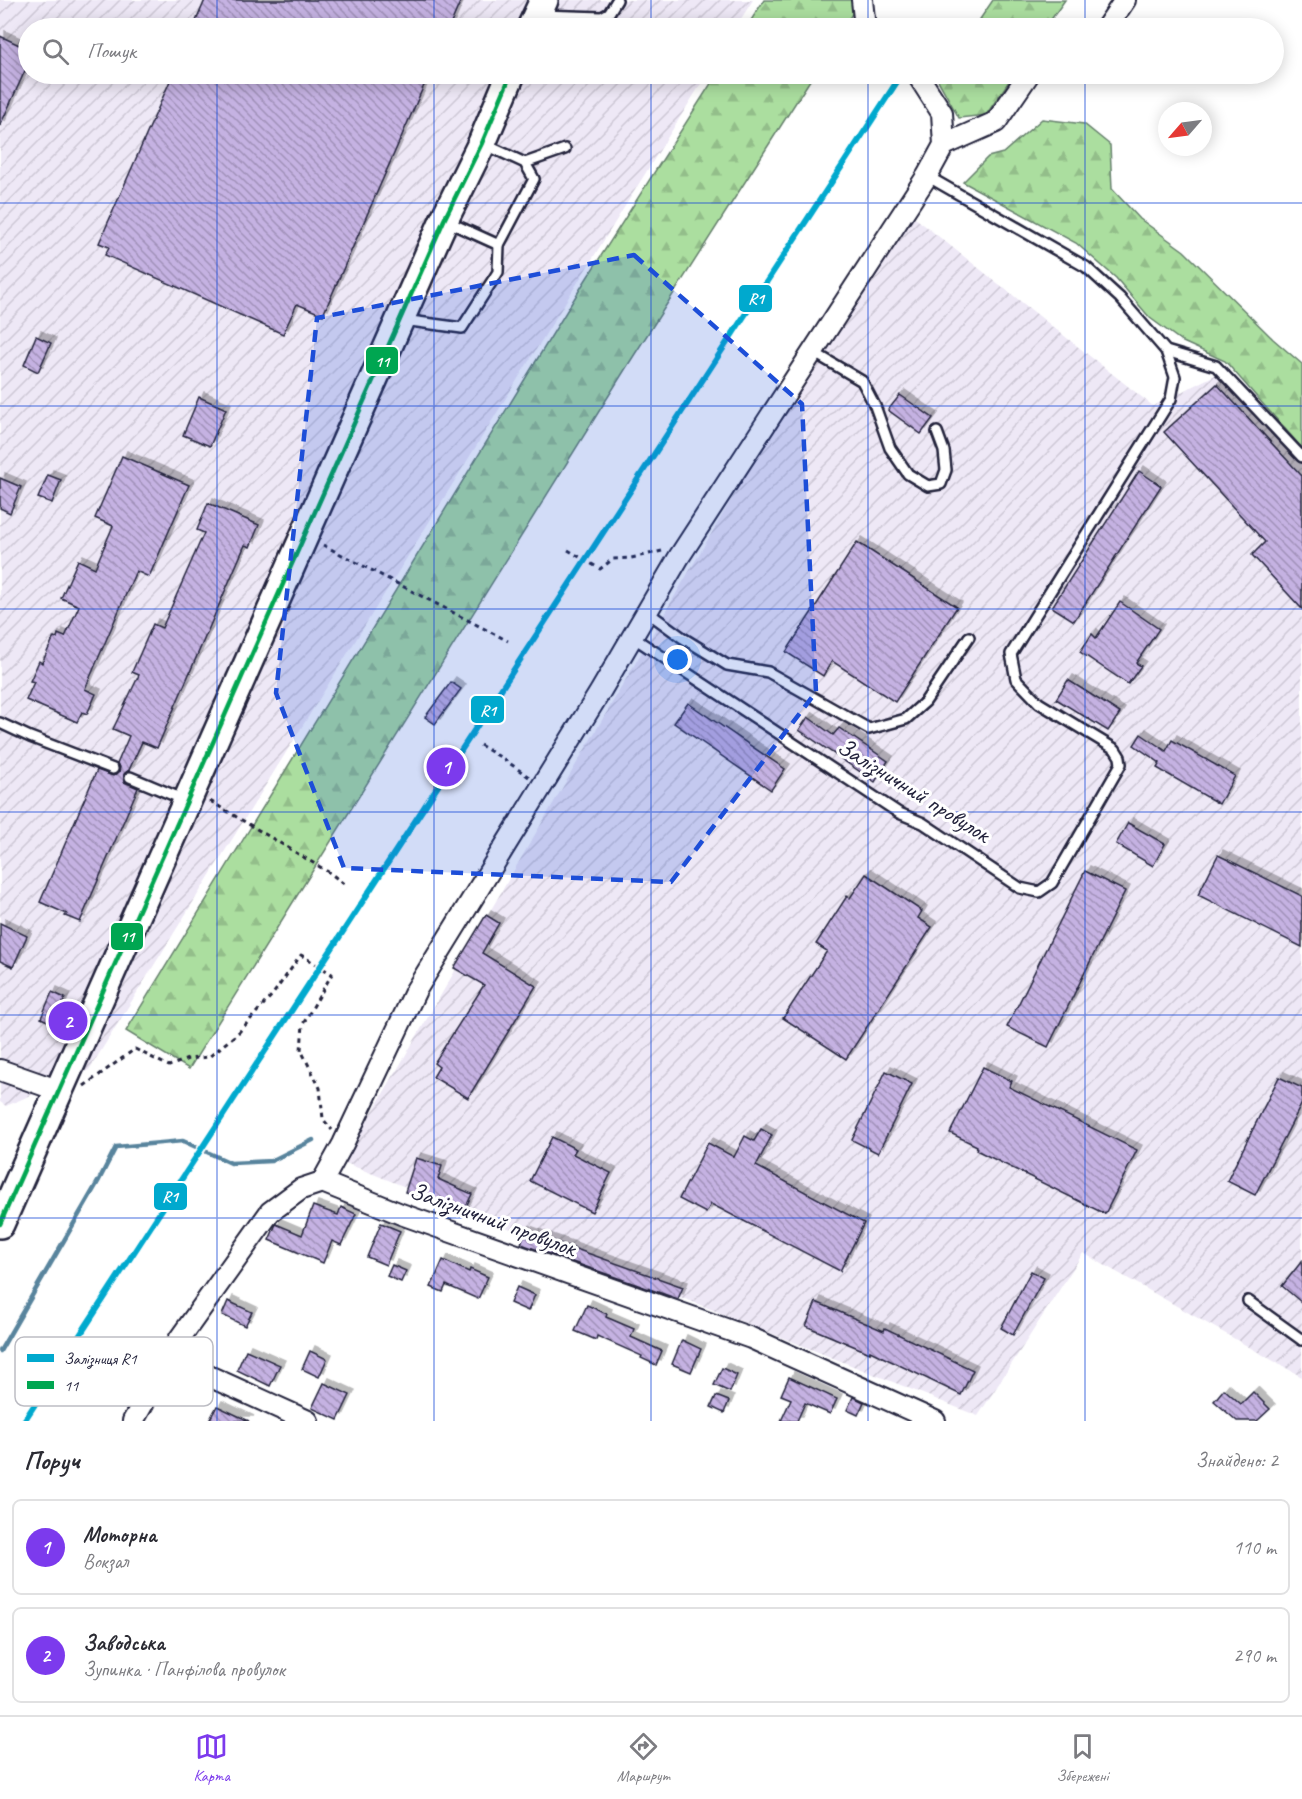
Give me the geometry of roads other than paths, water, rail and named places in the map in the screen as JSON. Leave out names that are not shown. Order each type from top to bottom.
[{"type":"main road","points":[[0,1224],[444,220],[482,142],[507,84]]},
{"type":"street","points":[[862,0],[864,18]]},
{"type":"street","points":[[1113,18],[1125,0]]},
{"type":"street","points":[[181,1337],[270,1212],[301,1190],[322,1182],[343,1144],[416,990],[600,692],[679,556],[927,176],[945,145],[942,113],[923,84]]},
{"type":"street","points":[[945,145],[996,122],[1022,84]]},
{"type":"street","points":[[0,1070],[60,1091]]},
{"type":"street","name":"Залізничний провулок","points":[[322,1182],[400,1214],[751,1338],[935,1421]]},
{"type":"street","points":[[213,1378],[308,1421]]},
{"type":"street","points":[[133,1421],[142,1406]]},
{"type":"lane","points":[[538,14],[602,17],[609,13],[617,0]]},
{"type":"lane","points":[[401,319],[462,328],[498,272],[499,244],[534,179],[525,163],[482,142]]},
{"type":"lane","points":[[525,163],[565,149]]},
{"type":"lane","points":[[927,176],[1086,267],[1120,298],[1166,351],[1216,366],[1302,457]]},
{"type":"lane","points":[[444,220],[499,244]]},
{"type":"lane","name":"Залізничний провулок","points":[[632,636],[899,813],[924,823],[1020,888],[1039,892],[1052,883],[1121,764],[1120,757],[1114,749],[1039,703],[1017,679],[1011,654],[1171,399],[1175,377],[1166,351]]},
{"type":"lane","points":[[813,352],[862,381],[875,406],[890,448],[908,474],[928,486],[941,484],[946,470],[944,451],[937,432]]},
{"type":"lane","points":[[646,611],[683,638],[727,665],[768,672],[869,729],[906,719],[925,702],[969,637]]},
{"type":"lane","points":[[0,723],[113,769]]},
{"type":"lane","points":[[130,777],[190,796]]},
{"type":"lane","points":[[1248,1301],[1302,1340]]},
{"type":"waterway","points":[[0,1351],[116,1147],[183,1141],[231,1163],[271,1161],[313,1140]]},
{"type":"rail line","name":"R1","points":[[79,1337],[895,84]]},
{"type":"rail line","name":"R1","points":[[24,1421],[34,1406]]},
{"type":"place","name":"Моторна","points":[[446,767]]},
{"type":"place","name":"Заводська","points":[[68,1021]]}]
